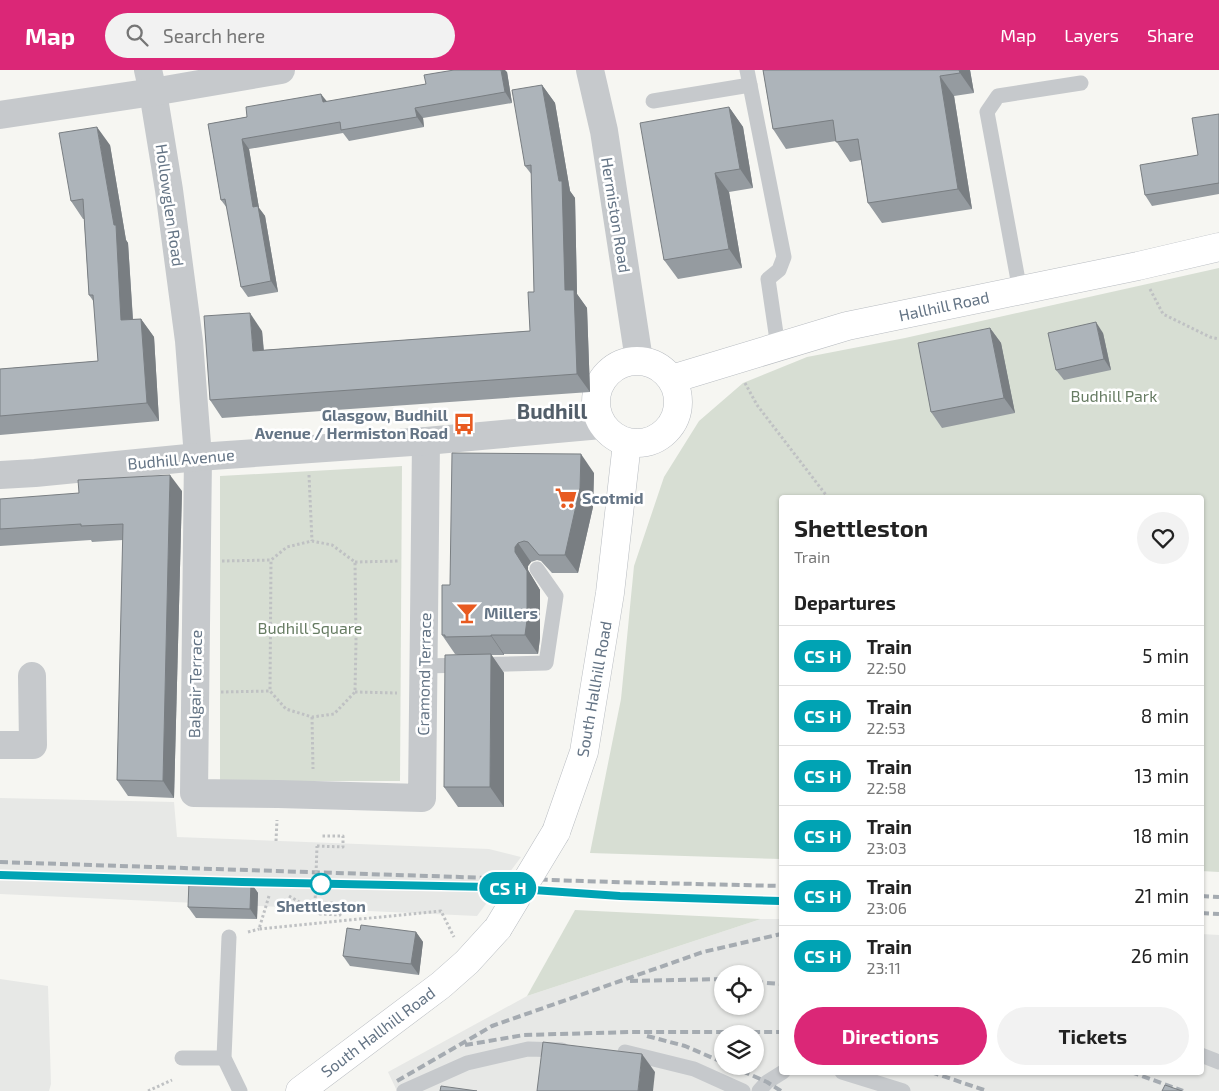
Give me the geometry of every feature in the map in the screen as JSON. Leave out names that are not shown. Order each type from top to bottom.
[{"type":"street","points":[[0,115],[151,81],[281,70]]},
{"type":"street","name":"Hermiston Road","points":[[590,70],[604,131],[638,360]]},
{"type":"street","name":"Hollowglen Road","points":[[151,81],[169,190],[189,341],[198,457]]},
{"type":"street","name":"Hallhill Road","points":[[672,379],[847,326],[1138,266],[1219,247]]},
{"type":"street","points":[[638,360],[654,364],[672,379],[679,398],[673,424],[653,441],[643,444],[627,443],[613,437],[601,425],[595,403],[602,378],[619,364],[638,360]]},
{"type":"street","name":"Budhill Avenue","points":[[0,475],[198,457],[601,425]]},
{"type":"street","name":"Cramond Terrace","points":[[313,795],[422,798],[426,440]]},
{"type":"street","name":"South Hallhill Road","points":[[300,1091],[441,985],[467,962],[498,928],[556,832],[584,752],[610,594],[627,443]]},
{"type":"street","name":"Balgair Terrace","points":[[198,457],[194,793],[313,795]]},
{"type":"street","points":[[0,745],[33,745],[32,676]]},
{"type":"lane","points":[[747,70],[784,257],[779,270],[768,279],[778,347]]},
{"type":"lane","points":[[1020,290],[987,112],[998,96],[1081,83]]},
{"type":"lane","points":[[653,101],[750,85]]},
{"type":"lane","points":[[424,666],[546,663],[556,596],[537,569]]},
{"type":"lane","points":[[229,937],[224,1058],[240,1091]]},
{"type":"lane","points":[[404,1091],[467,1063],[528,1049],[577,1051]]},
{"type":"lane","points":[[616,1052],[625,1052],[694,1069],[743,1091]]},
{"type":"lane","points":[[1204,1056],[1219,1062]]},
{"type":"lane","points":[[182,1058],[224,1058]]},
{"type":"lane","points":[[759,1091],[767,1082],[779,1074]]},
{"type":"lane","points":[[852,1075],[903,1091]]},
{"type":"path","points":[[1138,266],[1163,314],[1210,337],[1219,339]]},
{"type":"path","points":[[732,361],[757,405],[826,495]]},
{"type":"path","points":[[309,471],[312,542]]},
{"type":"path","points":[[197,561],[271,560],[287,547],[312,542],[332,545],[355,562],[425,561]]},
{"type":"path","points":[[271,560],[270,692],[286,709],[312,717],[334,714],[355,692],[355,562]]},
{"type":"path","points":[[195,692],[270,692]]},
{"type":"path","points":[[355,692],[424,693]]},
{"type":"path","points":[[312,717],[313,795]]},
{"type":"path","points":[[289,896],[320,914],[340,915],[340,903],[316,903],[317,846],[342,847],[343,836],[322,836]]},
{"type":"path","points":[[269,896],[259,929],[441,911]]},
{"type":"path","points":[[148,1091],[172,1080]]},
{"type":"shaded area","points":[[0,798],[174,802],[177,837],[489,849],[521,857],[477,916],[0,894]]},
{"type":"shaded area","points":[[761,919],[779,919],[779,1075],[1204,1075],[1204,934],[1219,935],[1219,1091],[397,1091],[388,1072],[527,996]]},
{"type":"shaded area","points":[[0,979],[48,986],[51,1084],[49,1091],[0,1091]]},
{"type":"green space","name":"Budhill Park","points":[[1219,268],[1219,872],[1204,871],[1204,495],[779,495],[779,859],[590,853],[621,699],[634,566],[664,477],[699,421],[743,383],[807,357],[905,338]]},
{"type":"green space","name":"Budhill Square","points":[[402,466],[400,781],[220,781],[220,476]]},
{"type":"green space","points":[[575,910],[761,919],[527,996]]},
{"type":"building","points":[[454,70],[501,70],[505,92],[415,108],[417,117],[341,130],[340,122],[242,139],[253,207],[258,206],[271,281],[241,287],[225,199],[221,200],[208,124],[247,117],[246,107],[321,94],[323,102],[426,84],[424,75]]},
{"type":"building","points":[[763,70],[959,70],[960,73],[940,76],[958,189],[868,203],[858,139],[836,142],[833,120],[773,129]]},
{"type":"building","points":[[542,85],[559,181],[562,181],[565,290],[574,290],[577,374],[210,400],[204,316],[250,313],[253,351],[530,331],[528,292],[534,292],[531,165],[525,166],[512,90]]},
{"type":"building","points":[[729,107],[740,169],[715,173],[729,249],[664,260],[640,123]]},
{"type":"building","points":[[1219,114],[1219,183],[1145,195],[1140,165],[1198,155],[1192,118]]},
{"type":"building","points":[[97,127],[114,225],[116,225],[121,320],[141,319],[147,403],[0,416],[0,369],[98,361],[93,295],[89,295],[83,199],[71,201],[59,133]]},
{"type":"building","points":[[1096,322],[1104,359],[1056,370],[1048,333]]},
{"type":"building","points":[[990,328],[1004,398],[931,412],[918,343]]},
{"type":"building","points":[[452,453],[581,454],[580,488],[565,555],[539,555],[528,542],[524,541],[518,543],[515,547],[515,552],[527,571],[527,620],[525,635],[445,637],[445,635],[442,635],[442,585],[450,585]]},
{"type":"building","points":[[170,475],[163,781],[117,780],[123,524],[81,526],[81,524],[0,529],[0,499],[79,493],[78,480]]},
{"type":"building","points":[[491,654],[490,787],[444,787],[445,655]]},
{"type":"building","points":[[189,881],[251,883],[250,909],[188,907]]},
{"type":"building","points":[[361,925],[416,932],[411,964],[343,956],[347,928],[360,930]]},
{"type":"building","points":[[543,1042],[642,1054],[638,1091],[537,1091]]},
{"type":"building","points":[[1165,1085],[1182,1091],[1162,1091]]},
{"type":"building","points":[[441,1086],[477,1091],[440,1091]]},
{"type":"railway","points":[[0,862],[779,886]]},
{"type":"railway","points":[[0,875],[490,887],[620,896],[779,901]]},
{"type":"railway","points":[[1204,896],[1219,897]]},
{"type":"railway","points":[[1204,913],[1219,914]]},
{"type":"railway","points":[[397,1081],[492,1026],[703,952],[779,934]]},
{"type":"railway","points":[[630,981],[714,979]]},
{"type":"railway","points":[[764,983],[779,984]]},
{"type":"railway","points":[[465,1045],[524,1035],[631,1032],[779,1032]]},
{"type":"railway","points":[[647,1036],[685,1046],[714,1059]]},
{"type":"railway","points":[[751,1075],[781,1091]]},
{"type":"railway","points":[[940,1075],[987,1091]]},
{"type":"railway","points":[[1139,1075],[1183,1091]]},
{"type":"train","points":[[0,875],[490,887],[620,896],[779,901]]},
{"type":"place","name":"Glasgow, Budhill Avenue / Hermiston Road","points":[[464,424]]},
{"type":"place","name":"Scotmid","points":[[566,498]]},
{"type":"place","name":"Millers","points":[[467,613]]},
{"type":"place","name":"Shettleston","points":[[321,884]]},
{"type":"district","name":"Budhill","points":[[552,412]]}]
